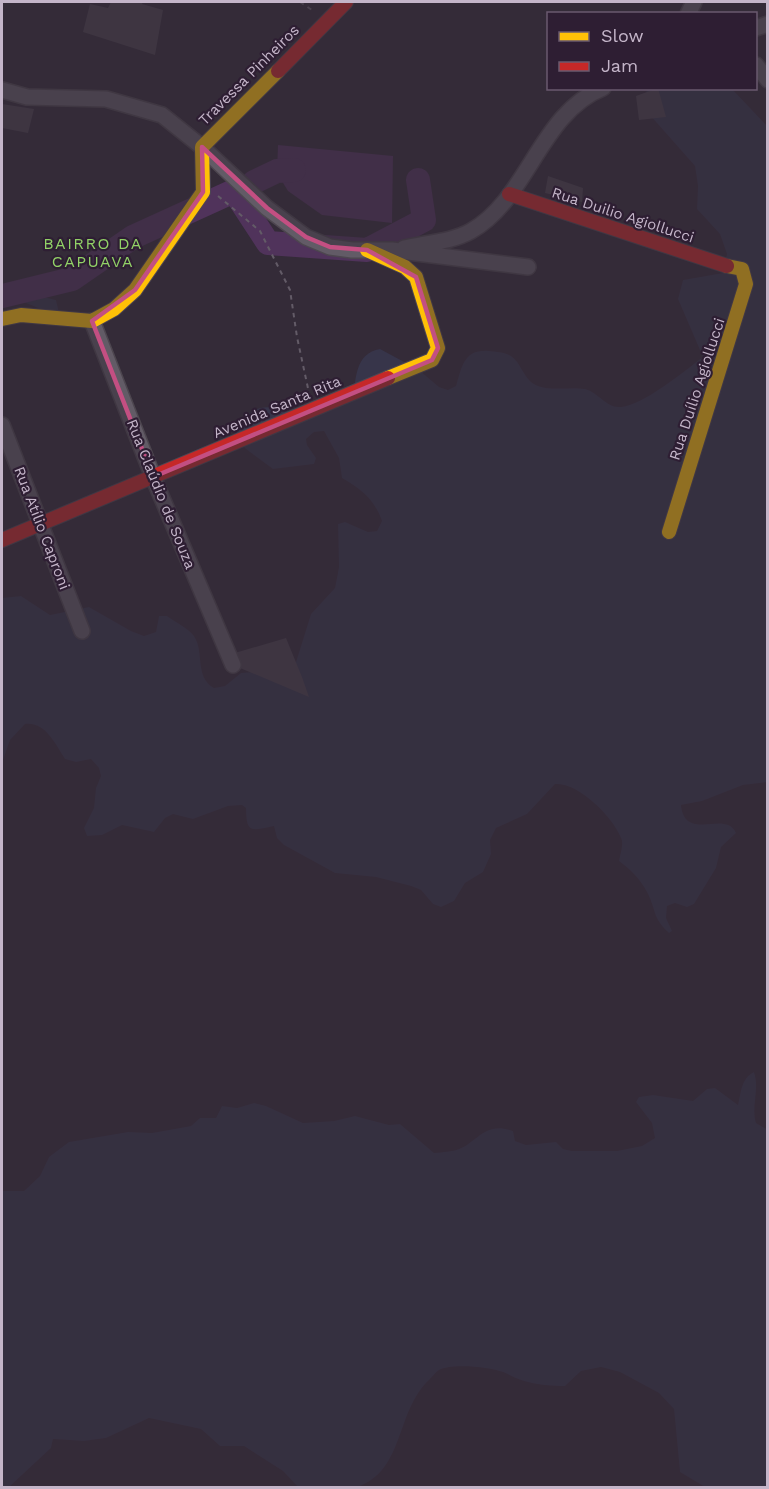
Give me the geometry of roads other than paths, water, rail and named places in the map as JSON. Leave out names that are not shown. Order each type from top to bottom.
[{"type":"street","name":"Travessa Pinheiros","points":[[202,147],[346,2]]},
{"type":"street","points":[[757,67],[768,80]]},
{"type":"street","points":[[2,90],[27,97],[106,99],[162,115],[202,147],[267,208],[306,237],[330,248],[392,250],[528,267]]},
{"type":"street","points":[[392,250],[440,241],[469,232],[489,219],[500,208],[573,106],[588,94],[598,90]]},
{"type":"street","points":[[2,319],[21,315],[93,321],[114,309],[135,290],[203,192],[202,147]]},
{"type":"street","name":"Rua Duilio Agiollucci","points":[[509,194],[728,266]]},
{"type":"street","name":"Avenida Santa Rita","points":[[2,540],[432,360],[438,348],[416,277],[405,267],[367,250]]},
{"type":"street","name":"Rua Duílio Agiollucci","points":[[669,532],[726,357],[746,284],[742,269],[728,266]]},
{"type":"street","name":"Rua Claúdio de Souza","points":[[93,321],[153,477],[233,665]]},
{"type":"street","name":"Rua Atílio Caproni","points":[[2,425],[82,631]]},
{"type":"waterway","points":[[254,182],[277,171],[294,170]]},
{"type":"waterway","points":[[2,296],[72,279],[133,237],[234,191],[268,243],[367,250],[424,220],[418,180]]},
{"type":"district","name":"BAIRRO DA CAPUAVA","points":[[93,252]]}]
